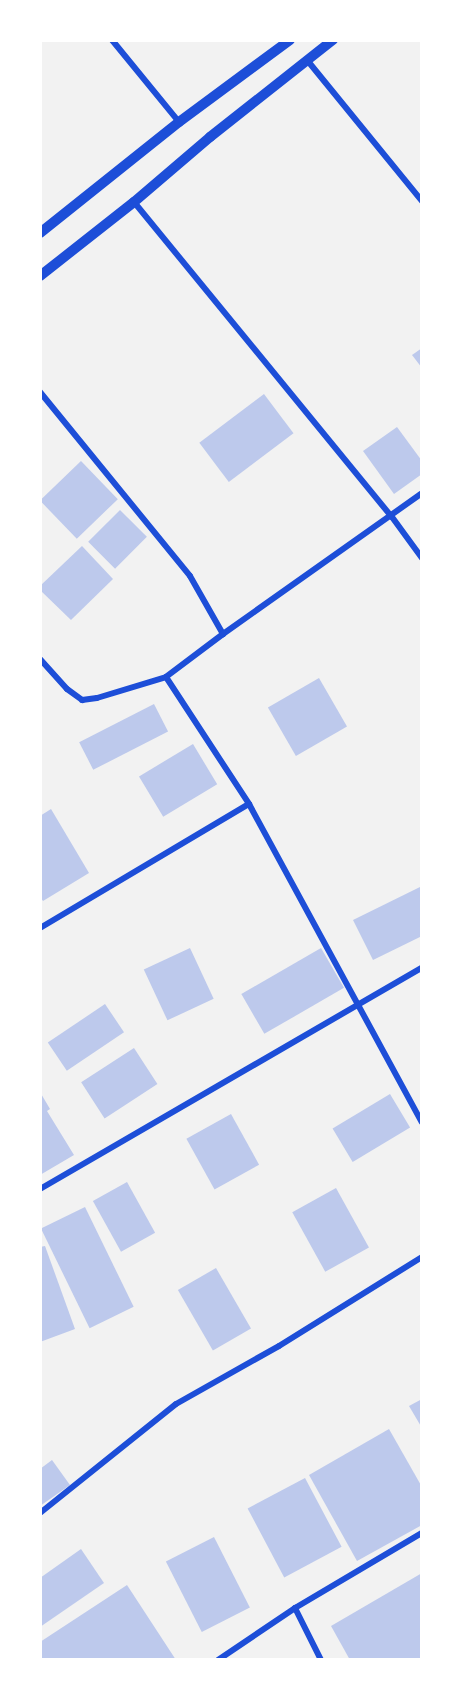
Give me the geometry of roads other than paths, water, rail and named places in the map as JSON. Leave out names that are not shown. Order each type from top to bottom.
[{"type":"street","points":[[112,40],[180,122]]},
{"type":"street","points":[[40,233],[180,122],[290,40]]},
{"type":"street","points":[[40,276],[333,40]]},
{"type":"street","points":[[307,60],[422,201]]},
{"type":"street","points":[[134,202],[392,517],[422,558]]},
{"type":"street","points":[[40,392],[190,576],[223,634]]},
{"type":"street","points":[[40,659],[67,689],[81,700],[97,698],[166,677],[223,634],[392,517],[422,493]]},
{"type":"street","points":[[166,677],[249,804],[422,1122]]},
{"type":"street","points":[[40,928],[249,804]]},
{"type":"street","points":[[40,1189],[422,968]]},
{"type":"street","points":[[40,1513],[176,1404],[279,1346],[422,1257]]},
{"type":"street","points":[[218,1659],[295,1608],[422,1533]]},
{"type":"street","points":[[295,1608],[321,1659]]}]
